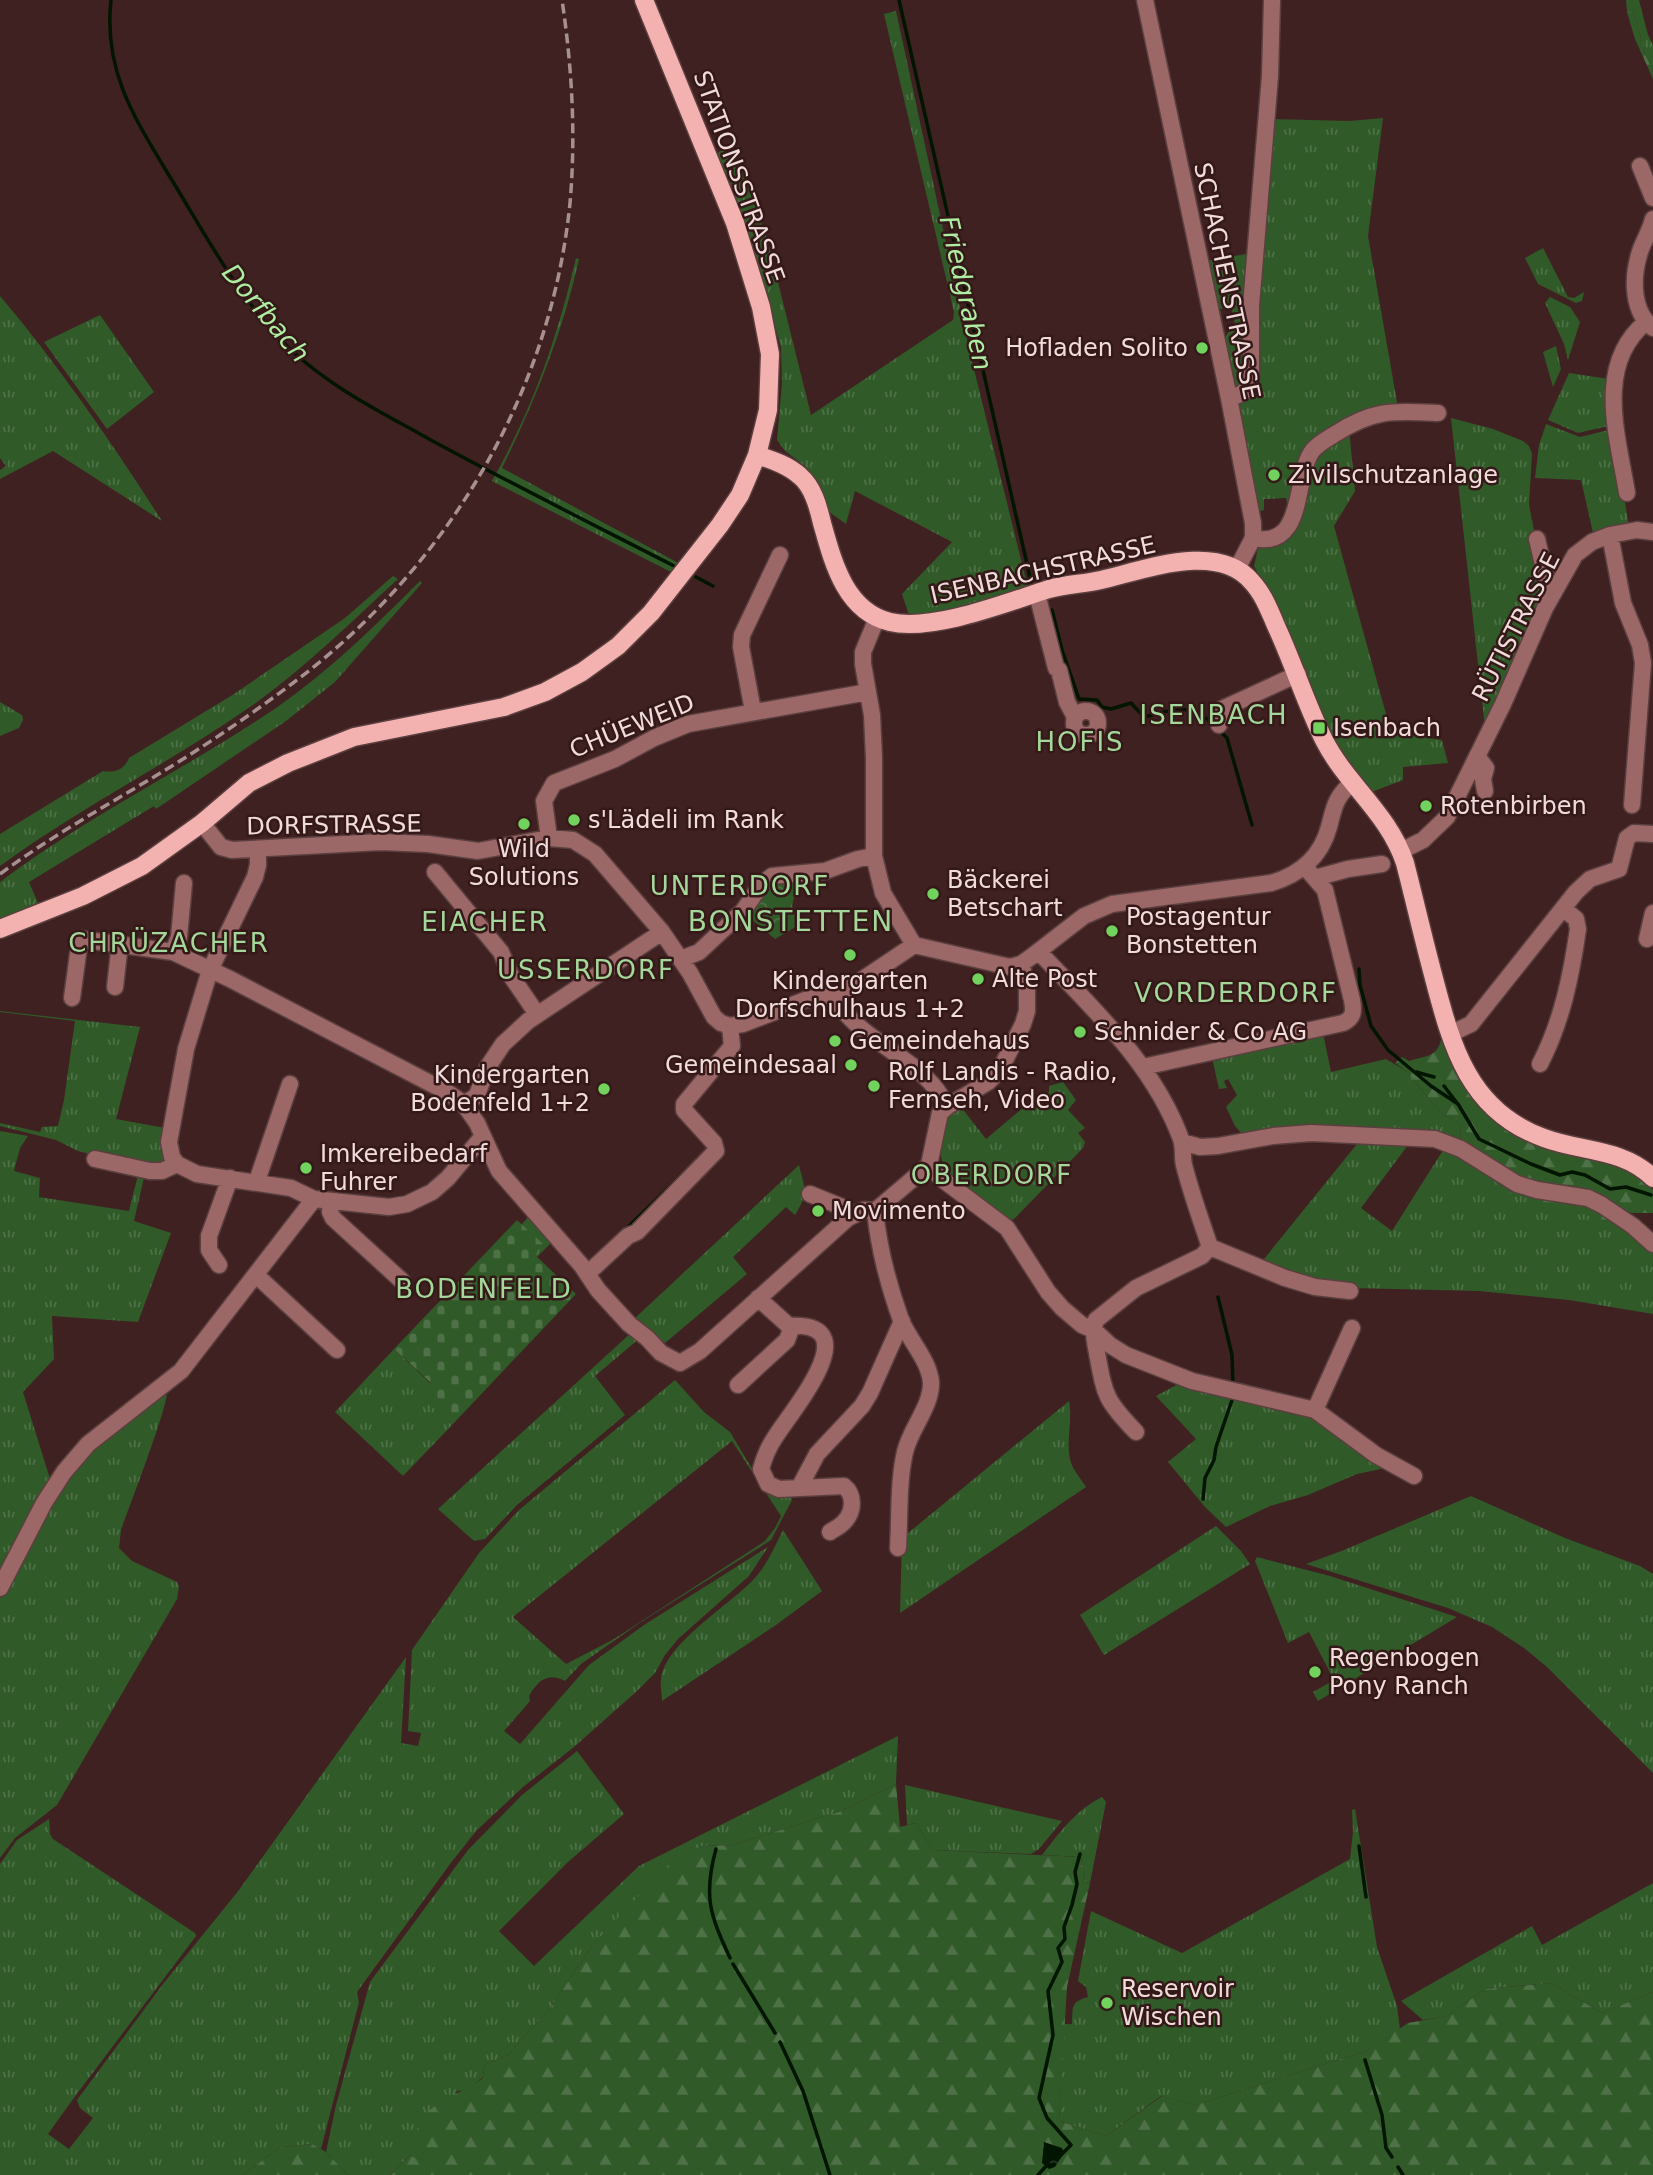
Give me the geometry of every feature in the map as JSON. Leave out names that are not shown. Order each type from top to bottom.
[{"type":"main road","name":"STATIONSSTRASSE","points":[[0,929],[113,882],[142,866],[202,823],[249,783],[288,763],[330,745],[389,728],[504,707],[545,692],[582,672],[618,646],[651,613],[684,573],[740,495],[757,455],[768,410],[770,354],[767,331],[735,223],[645,0]]},
{"type":"main road","points":[[757,455],[784,465],[806,482],[814,497],[842,583],[854,598],[877,618]]},
{"type":"main road","name":"ISENBACHSTRASSE","points":[[877,618],[905,624],[928,623],[1068,585],[1184,562],[1220,562],[1237,569]]},
{"type":"main road","points":[[1237,569],[1250,579],[1262,596],[1298,674],[1324,740],[1352,783],[1383,818],[1401,851],[1450,1034],[1468,1077],[1491,1104],[1513,1123],[1544,1138],[1626,1158],[1653,1178]]},
{"type":"street","name":"SCHACHENSTRASSE","points":[[1145,0],[1229,398],[1254,538]]},
{"type":"street","points":[[1229,398],[1241,395],[1248,389],[1251,378],[1251,306],[1270,76],[1272,0]]},
{"type":"street","points":[[1640,166],[1653,198]]},
{"type":"street","points":[[1628,493],[1613,403],[1614,380],[1633,333],[1649,325],[1636,295],[1636,269],[1653,219]]},
{"type":"street","points":[[1237,569],[1254,538],[1269,539],[1289,526],[1298,506],[1307,460],[1323,441],[1353,422],[1382,412],[1438,413]]},
{"type":"street","name":"RÜTISTRASSE","points":[[1401,851],[1423,840],[1447,817],[1553,594],[1575,555],[1592,542],[1610,535],[1637,530],[1653,532]]},
{"type":"street","points":[[1610,535],[1620,591],[1640,645],[1643,663],[1632,805]]},
{"type":"street","points":[[1537,539],[1547,582],[1553,594]]},
{"type":"street","points":[[753,711],[741,647],[742,635],[780,555]]},
{"type":"street","points":[[1037,594],[1056,667],[1067,702],[1075,717]]},
{"type":"street","points":[[877,618],[863,652],[874,758],[874,856],[883,893],[914,945],[999,966],[1021,964],[1084,916],[1105,906],[1130,900],[1271,883],[1310,872],[1382,864]]},
{"type":"street","points":[[1219,725],[1222,709],[1298,674]]},
{"type":"street","name":"CHÜEWEID","points":[[550,838],[544,801],[554,783],[615,759],[681,726],[868,692]]},
{"type":"street","points":[[1476,755],[1486,768],[1483,779],[1485,791]]},
{"type":"street","points":[[1310,872],[1323,843],[1335,801],[1352,783]]},
{"type":"street","name":"DORFSTRASSE","points":[[202,823],[221,847],[232,850],[381,842],[428,844],[478,851],[550,838],[573,840],[595,854],[662,932],[714,1017],[730,1026]]},
{"type":"street","points":[[1450,1034],[1471,1024],[1576,892],[1590,879],[1619,869],[1627,838],[1634,833],[1653,834]]},
{"type":"street","points":[[258,849],[255,877],[210,970],[189,1038],[169,1142],[172,1157],[177,1164],[197,1174],[290,1188],[314,1199],[389,1207],[407,1205],[432,1192],[482,1137]]},
{"type":"street","points":[[685,966],[743,911],[761,885],[772,876],[825,871],[874,856]]},
{"type":"street","points":[[435,872],[500,952],[511,976],[537,1014]]},
{"type":"street","points":[[1143,1067],[1348,1021],[1354,1012],[1352,1000],[1325,890],[1310,872]]},
{"type":"street","points":[[173,952],[179,937],[184,883]]},
{"type":"street","points":[[1540,1064],[1561,1016],[1578,929],[1576,919],[1564,909]]},
{"type":"street","points":[[1647,939],[1653,913]]},
{"type":"street","points":[[463,1103],[477,1095],[487,1069],[503,1044],[537,1014],[662,932]]},
{"type":"street","points":[[72,998],[80,939],[173,952],[447,1092],[463,1103],[477,1123],[499,1171],[598,1290],[629,1324],[666,1357],[680,1363],[696,1355],[848,1218],[864,1210],[876,1211],[929,1165],[940,1113],[973,1093],[1000,1070],[1023,1024],[1027,1011],[1027,984],[1021,964]]},
{"type":"street","points":[[115,987],[120,943]]},
{"type":"street","points":[[587,1274],[628,1236],[637,1232],[716,1151],[714,1143],[684,1110],[684,1104],[732,1046],[730,1026],[743,1024],[808,999],[834,996],[866,979],[914,945]]},
{"type":"street","points":[[1039,952],[1070,981],[1143,1067],[1160,1092],[1182,1142],[1183,1162],[1210,1248]]},
{"type":"street","points":[[834,996],[853,1021],[931,1083],[948,1106]]},
{"type":"street","points":[[257,1181],[290,1084]]},
{"type":"street","points":[[1182,1142],[1200,1147],[1218,1146],[1273,1136],[1311,1133],[1435,1139],[1461,1149],[1517,1184],[1588,1198],[1633,1226],[1653,1244]]},
{"type":"street","points":[[95,1159],[150,1171],[162,1171],[177,1164]]},
{"type":"street","points":[[929,1165],[942,1179],[1007,1228],[1047,1291],[1082,1325],[1094,1330],[1110,1345],[1126,1355],[1192,1381],[1315,1410],[1376,1455],[1414,1476]]},
{"type":"street","points":[[219,1265],[208,1250],[209,1236],[230,1178]]},
{"type":"street","points":[[810,1194],[842,1208],[848,1218]]},
{"type":"street","points":[[0,1588],[44,1503],[64,1472],[88,1444],[181,1371],[314,1199]]},
{"type":"street","points":[[331,1201],[330,1212],[333,1218],[402,1281]]},
{"type":"street","points":[[876,1211],[880,1251],[902,1321],[929,1372],[931,1382],[929,1398],[910,1436],[904,1456],[898,1548]]},
{"type":"street","points":[[1210,1248],[1285,1278],[1315,1287],[1350,1291]]},
{"type":"street","points":[[1136,1432],[1105,1394],[1094,1330],[1096,1320],[1136,1288],[1202,1256],[1210,1248]]},
{"type":"street","points":[[256,1275],[337,1350]]},
{"type":"street","points":[[738,1385],[787,1340],[790,1332],[789,1326],[758,1298]]},
{"type":"street","points":[[799,1488],[817,1454],[862,1406],[902,1321]]},
{"type":"street","points":[[789,1326],[803,1325],[815,1329],[824,1339],[826,1350],[807,1392],[772,1441],[761,1469],[764,1479],[773,1487],[844,1486],[850,1491],[852,1501],[848,1517],[830,1532]]},
{"type":"street","points":[[1315,1410],[1352,1328]]},
{"type":"green space","points":[[1626,0],[1639,0],[1653,45],[1653,70],[1646,56],[1633,11],[1627,12]]},
{"type":"green space","points":[[896,11],[969,349],[1028,588],[947,613],[910,618],[902,594],[952,542],[855,491],[846,524],[828,511],[817,482],[805,466],[785,451],[777,440],[782,383],[781,347],[753,248],[717,154],[731,141],[767,238],[811,415],[953,320],[954,312],[884,14]]},
{"type":"green space","points":[[1633,11],[1646,56],[1653,70],[1653,79],[1635,39],[1627,12]]},
{"type":"green space","points":[[1383,118],[1368,236],[1398,408],[1320,440],[1289,513],[1286,498],[1264,499],[1264,510],[1257,512],[1237,406],[1252,393],[1270,119],[1349,121]]},
{"type":"green space","points":[[1543,248],[1568,297],[1574,298],[1584,292],[1582,301],[1576,303],[1538,284],[1525,258]]},
{"type":"green space","points":[[1252,253],[1248,377],[1237,389],[1234,387],[1223,341],[1229,331],[1236,328],[1231,307],[1220,309],[1222,319],[1219,323],[1205,261]]},
{"type":"green space","points":[[576,258],[579,259],[556,340],[537,392],[502,468],[682,565],[673,573],[492,481],[532,400],[561,317]]},
{"type":"green space","points":[[0,296],[85,406],[162,521],[53,451],[0,479],[0,470],[6,466],[0,458]]},
{"type":"green space","points":[[1550,297],[1570,307],[1580,322],[1568,360],[1564,344],[1545,303]]},
{"type":"green space","points":[[100,315],[154,392],[107,429],[44,342]]},
{"type":"green space","points":[[1556,346],[1561,369],[1553,387],[1543,352]]},
{"type":"green space","points":[[1569,373],[1609,379],[1613,425],[1578,433],[1548,420]]},
{"type":"green space","points":[[1451,418],[1493,429],[1523,441],[1532,454],[1529,505],[1544,580],[1542,607],[1485,728]]},
{"type":"green space","points":[[1546,424],[1580,437],[1613,429],[1629,527],[1594,537],[1581,480],[1535,478],[1539,445]]},
{"type":"green space","points":[[1349,428],[1355,491],[1334,526],[1391,732],[1442,740],[1448,763],[1403,767],[1403,780],[1369,793],[1335,746],[1272,600],[1254,566],[1258,548],[1279,537],[1314,454]]},
{"type":"green space","points":[[393,576],[398,579],[276,688],[225,724],[63,823],[0,866],[0,834],[103,771],[111,772],[122,768],[129,758],[234,694],[345,618]]},
{"type":"green space","points":[[420,581],[422,583],[335,682],[286,721],[156,809],[154,806],[29,882],[40,908],[0,924],[0,882],[67,836],[207,752],[296,694],[333,664]]},
{"type":"green space","points":[[0,702],[22,715],[23,720],[19,728],[0,736]]},
{"type":"green space","points":[[798,880],[792,906],[800,919],[797,926],[775,939],[749,917],[756,909],[752,906],[771,886]]},
{"type":"green space","points":[[0,1011],[140,1027],[116,1119],[165,1128],[166,1166],[112,1160],[78,1151],[56,1140],[0,1126],[0,1123],[40,1132],[42,1127],[58,1126],[75,1021]]},
{"type":"green space","points":[[1323,1033],[1331,1072],[1386,1059],[1406,1071],[1443,1115],[1460,1123],[1461,1142],[1243,1135],[1235,1126],[1226,1107],[1237,1095],[1228,1079],[1224,1081],[1227,1088],[1219,1089],[1212,1058]]},
{"type":"green space","points":[[1442,1034],[1477,1100],[1633,1168],[1653,1190],[1653,1213],[1632,1213],[1614,1209],[1607,1221],[1506,1192],[1494,1182],[1502,1169],[1461,1142],[1460,1123],[1443,1115],[1406,1071],[1395,1063],[1402,1057],[1409,1061],[1432,1054],[1441,1042]]},
{"type":"green space","points":[[1063,1082],[1076,1100],[1068,1110],[1085,1128],[1078,1133],[1085,1142],[1083,1148],[1014,1219],[1008,1221],[943,1171],[940,1147],[944,1121],[961,1107],[986,1139],[1036,1097],[1037,1099],[1049,1092],[1049,1086]]},
{"type":"green space","points":[[0,1131],[28,1136],[20,1148],[14,1171],[40,1178],[39,1197],[129,1211],[139,1171],[145,1173],[134,1221],[171,1233],[138,1322],[52,1316],[54,1359],[23,1392],[51,1482],[0,1577]]},
{"type":"green space","points":[[1361,1139],[1411,1141],[1361,1208],[1392,1231],[1445,1147],[1578,1211],[1607,1221],[1610,1216],[1653,1251],[1653,1314],[1569,1300],[1479,1291],[1352,1288],[1310,1281],[1260,1264]]},
{"type":"green space","points":[[799,1165],[804,1191],[795,1215],[786,1207],[733,1257],[747,1274],[665,1343],[634,1319]]},
{"type":"green space","points":[[530,1215],[553,1241],[537,1257],[522,1224]]},
{"type":"green space","points":[[517,1220],[543,1244],[534,1254],[576,1294],[452,1425],[420,1395],[431,1383],[394,1349]]},
{"type":"green space","points":[[632,1332],[640,1338],[595,1376],[625,1415],[517,1505],[485,1539],[474,1541],[438,1509]]},
{"type":"green space","points":[[394,1349],[431,1384],[421,1395],[452,1425],[403,1476],[335,1412]]},
{"type":"green space","points":[[675,1380],[704,1412],[730,1432],[754,1472],[774,1496],[790,1494],[792,1500],[771,1540],[641,1622],[581,1664],[565,1681],[548,1678],[539,1682],[532,1691],[530,1701],[504,1731],[520,1744],[589,1665],[644,1625],[768,1547],[749,1576],[678,1639],[655,1673],[637,1691],[574,1747],[523,1787],[476,1831],[450,1864],[357,1992],[359,2002],[321,2149],[312,2144],[281,2147],[242,2175],[0,2175],[0,1864],[17,1840],[49,1819],[53,1839],[196,1936],[48,2134],[69,2149],[93,2118],[80,2108],[77,2100],[163,1984],[239,1890],[406,1657],[401,1743],[418,1746],[421,1733],[408,1731],[412,1650],[479,1553],[519,1510]],"holes":[[[732,1441],[781,1516],[765,1541],[614,1639],[566,1664],[513,1617]]]},
{"type":"green space","points":[[1182,1382],[1300,1408],[1390,1467],[1357,1474],[1308,1495],[1270,1506],[1226,1527],[1205,1507],[1168,1462],[1196,1439],[1156,1396]]},
{"type":"green space","points":[[167,1390],[156,1434],[121,1530],[119,1548],[132,1561],[177,1582],[177,1599],[57,1805],[15,1838],[0,1858],[0,1597],[48,1504],[86,1454]]},
{"type":"green space","points":[[1069,1401],[1069,1455],[1072,1466],[1086,1487],[900,1613],[902,1538]]},
{"type":"green space","points":[[1471,1496],[1565,1538],[1640,1566],[1653,1574],[1653,1773],[1547,1667],[1492,1627],[1448,1608],[1306,1564]]},
{"type":"green space","points":[[1216,1526],[1250,1564],[1104,1655],[1080,1615]]},
{"type":"green space","points":[[783,1530],[822,1591],[662,1701],[661,1679],[674,1652],[699,1626],[757,1576]]},
{"type":"green space","points":[[1257,1557],[1330,1576],[1457,1617],[1318,1701],[1313,1692],[1334,1680],[1309,1632],[1288,1643],[1255,1561]]},
{"type":"green space","points":[[898,1736],[896,1784],[839,1812],[732,1845],[701,1846],[594,1943],[551,2007],[508,2055],[484,2065],[483,2077],[467,2090],[457,2091],[423,2150],[421,2163],[410,2155],[390,2175],[348,2175],[326,2152],[370,1982],[468,1850],[522,1795],[577,1751],[624,1814],[568,1862],[499,1931],[534,1966],[639,1866]]},
{"type":"green space","points":[[896,1784],[900,1827],[916,1823],[932,1850],[1081,1857],[1085,1882],[1090,1883],[1067,1987],[1059,2121],[1106,2136],[1162,2096],[1195,2105],[1366,2051],[1408,2023],[1447,2016],[1485,1989],[1551,1983],[1602,2013],[1653,1992],[1653,2175],[390,2175],[410,2155],[421,2162],[423,2150],[414,2140],[418,2126],[427,2112],[483,2078],[484,2065],[508,2055],[551,2007],[594,1943],[670,1863],[701,1846],[732,1845],[839,1812]]},
{"type":"green space","points":[[905,1785],[1062,1821],[1039,1849],[1031,1854],[932,1850],[916,1823],[907,1825]]},
{"type":"green space","points":[[1102,1797],[1106,1802],[1090,1883],[1085,1882],[1081,1857],[1042,1855],[1076,1815]]},
{"type":"green space","points":[[1355,1809],[1377,1947],[1397,2006],[1400,2029],[1366,2051],[1195,2105],[1161,2096],[1106,2136],[1059,2121],[1064,2024],[1072,2024],[1075,2003],[1088,1997],[1086,1987],[1078,1981],[1091,1911],[1182,1953],[1350,1859],[1352,1810]]},
{"type":"green space","points":[[1653,1883],[1653,1992],[1602,2013],[1551,1983],[1485,1989],[1447,2016],[1423,2020],[1401,2001],[1532,1926],[1542,1945]]},
{"type":"green space","points":[[312,2144],[326,2152],[348,2175],[242,2175],[281,2147]]},
{"type":"water","points":[[1044,2142],[1062,2148],[1064,2153],[1055,2167],[1049,2169],[1042,2163]]},
{"type":"waterway","name":"Dorfbach","points":[[111,0],[112,49],[124,93],[134,114],[225,268],[256,311],[291,350],[340,388],[375,409],[490,472],[674,566]]},
{"type":"waterway","name":"Friedgraben","points":[[899,0],[1032,586]]},
{"type":"waterway","name":"Dorfbach","points":[[696,577],[713,586]]},
{"type":"waterway","name":"Isenbach","points":[[1052,610],[1079,699],[1097,700],[1102,707],[1111,709],[1131,703],[1144,717],[1172,710],[1188,710],[1196,712],[1213,724]]},
{"type":"waterway","name":"Isenbach","points":[[1218,729],[1227,738],[1252,825]]},
{"type":"waterway","name":"Isenbach","points":[[1359,969],[1360,985],[1371,1026],[1388,1050],[1431,1086],[1458,1104],[1479,1139],[1560,1175],[1572,1172],[1585,1175],[1610,1189],[1626,1187],[1651,1195]]},
{"type":"waterway","points":[[1416,1072],[1434,1077]]},
{"type":"waterway","name":"Isenbach","points":[[1444,1086],[1457,1103]]},
{"type":"waterway","points":[[626,1229],[686,1171]]},
{"type":"waterway","name":"Dorfbach","points":[[1218,1297],[1232,1355],[1233,1386]]},
{"type":"waterway","name":"Dorfbach","points":[[1203,1499],[1205,1478],[1214,1460],[1233,1397]]},
{"type":"waterway","name":"Dorfbach","points":[[1359,1846],[1366,1897]]},
{"type":"waterway","points":[[716,1849],[709,1893],[713,1917],[730,1958]]},
{"type":"waterway","points":[[1060,2156],[1071,2145],[1047,2118],[1039,2098],[1053,2035],[1048,1991],[1062,1962],[1058,1948],[1065,1939],[1064,1927],[1077,1884],[1075,1872],[1080,1854]]},
{"type":"waterway","points":[[733,1964],[775,2033]]},
{"type":"waterway","points":[[780,2042],[803,2091],[830,2175]]},
{"type":"waterway","name":"Dorfbach","points":[[1365,2060],[1382,2115],[1386,2148],[1392,2157]]},
{"type":"waterway","points":[[1038,2175],[1048,2164]]},
{"type":"waterway","name":"Dorfbach","points":[[1398,2167],[1403,2175]]},
{"type":"railway","points":[[0,874],[232,727],[293,683],[348,637],[398,587],[443,531],[482,472],[514,409],[540,343],[559,274],[570,203],[573,152],[571,76],[562,0]]},
{"type":"place","name":"Hofladen Solito","points":[[1202,348]]},
{"type":"place","name":"Zivilschutzanlage","points":[[1274,475]]},
{"type":"place","name":"Isenbach","points":[[1319,728]]},
{"type":"place","name":"Rotenbirben","points":[[1426,806]]},
{"type":"place","name":"s'Lädeli im Rank","points":[[574,820]]},
{"type":"place","name":"Wild Solutions","points":[[524,824]]},
{"type":"place","name":"Bäckerei Betschart","points":[[933,894]]},
{"type":"place","name":"Postagentur Bonstetten","points":[[1112,931]]},
{"type":"place","name":"Kindergarten Dorfschulhaus 1+2","points":[[850,955]]},
{"type":"place","name":"Alte Post","points":[[978,979]]},
{"type":"place","name":"Schnider & Co AG","points":[[1080,1032]]},
{"type":"place","name":"Gemeindehaus","points":[[835,1041]]},
{"type":"place","name":"Gemeindesaal","points":[[851,1065]]},
{"type":"place","name":"Rolf Landis - Radio, Fernseh, Video","points":[[874,1086]]},
{"type":"place","name":"Kindergarten Bodenfeld 1+2","points":[[604,1089]]},
{"type":"place","name":"Imkereibedarf Fuhrer","points":[[306,1168]]},
{"type":"place","name":"Movimento","points":[[818,1211]]},
{"type":"place","name":"Regenbogen Pony Ranch","points":[[1315,1672]]},
{"type":"place","name":"Reservoir Wischen","points":[[1107,2003]]},
{"type":"district","name":"ISENBACH","points":[[1214,715]]},
{"type":"district","name":"HOFIS","points":[[1080,742]]},
{"type":"district","name":"UNTERDORF","points":[[740,886]]},
{"type":"district","name":"BONSTETTEN","points":[[791,921]]},
{"type":"district","name":"EIACHER","points":[[485,922]]},
{"type":"district","name":"CHRÜZACHER","points":[[169,943]]},
{"type":"district","name":"USSERDORF","points":[[586,970]]},
{"type":"district","name":"VORDERDORF","points":[[1236,993]]},
{"type":"district","name":"OBERDORF","points":[[992,1175]]},
{"type":"district","name":"BODENFELD","points":[[484,1289]]}]
